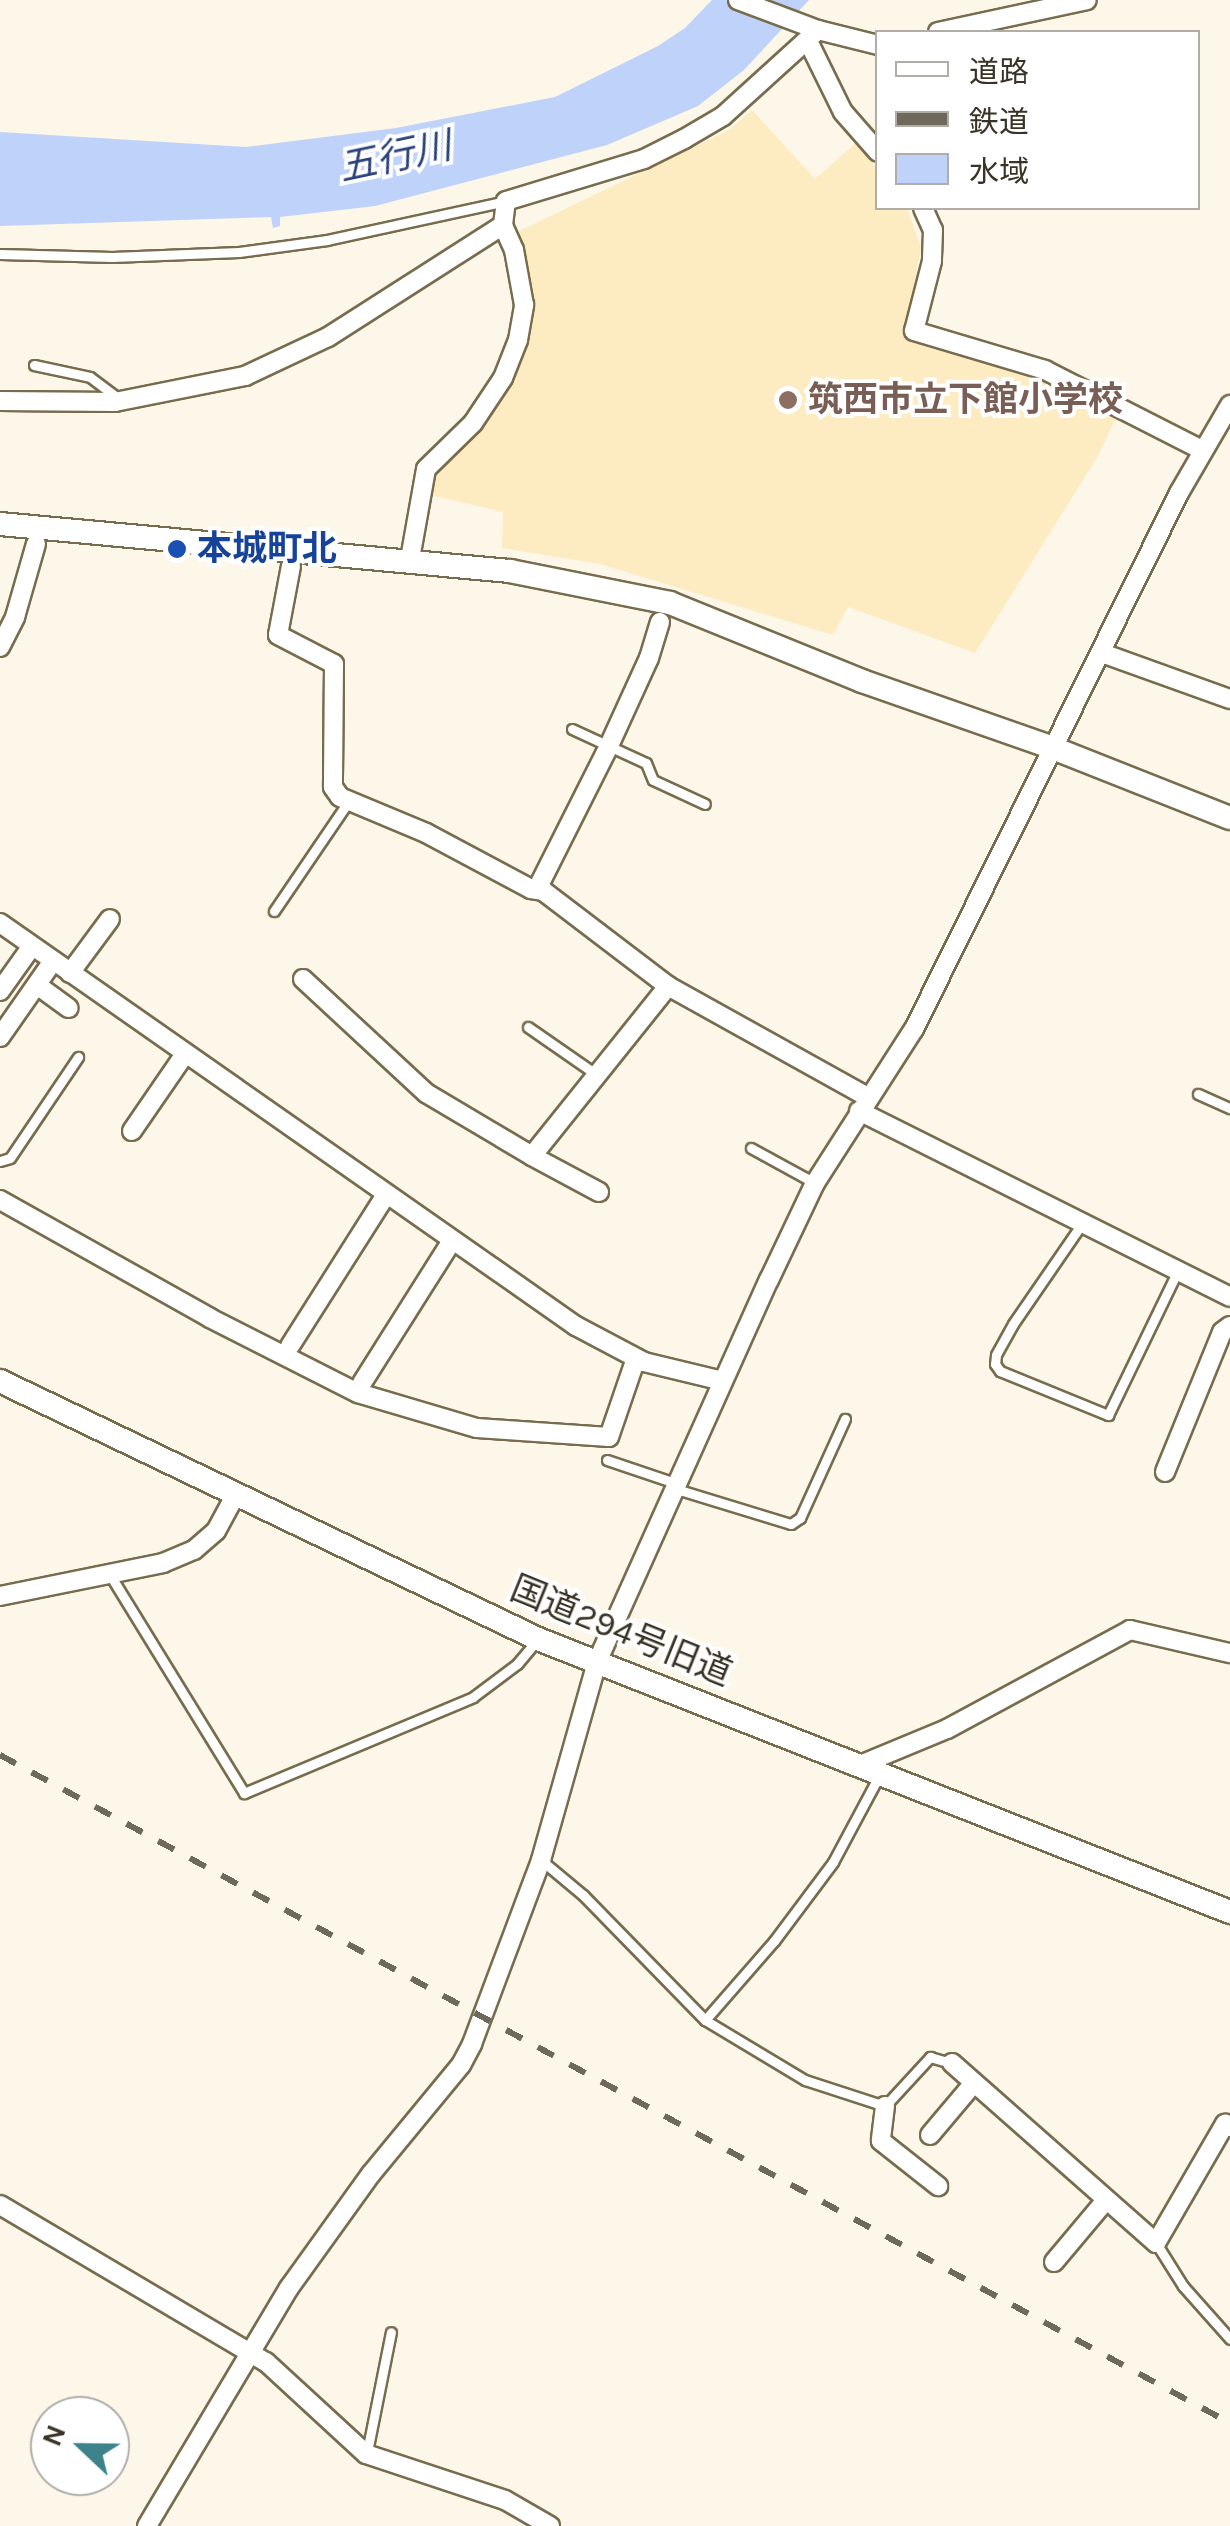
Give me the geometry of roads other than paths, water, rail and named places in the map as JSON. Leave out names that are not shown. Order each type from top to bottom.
[{"type":"street","points":[[738,0],[813,33],[875,44]]},
{"type":"street","points":[[947,30],[1087,0]]},
{"type":"street","points":[[813,33],[843,112],[875,149]]},
{"type":"street","points":[[410,559],[426,469],[473,423],[503,378],[518,340],[524,305],[520,277],[502,225],[506,201],[644,159],[684,139],[723,116],[813,33]]},
{"type":"street","points":[[925,210],[933,230],[932,261],[914,331],[1045,370],[1202,450]]},
{"type":"street","points":[[0,401],[90,405],[122,402],[245,376],[328,338],[502,225]]},
{"type":"street","points":[[148,2526],[289,2288],[371,2174],[461,2064],[542,1860],[597,1662],[674,1486],[815,1183],[914,1029],[1202,450],[1230,405]]},
{"type":"street","points":[[0,524],[410,559],[510,571],[670,603],[862,681],[1053,748],[1230,818]]},
{"type":"street","points":[[0,647],[15,617],[36,544]]},
{"type":"street","points":[[291,566],[278,635],[334,664],[333,786],[349,801],[544,890]]},
{"type":"street","points":[[660,622],[650,658],[538,886],[668,986],[864,1105],[1081,1225],[1230,1297]]},
{"type":"street","points":[[1102,652],[1230,699]]},
{"type":"street","points":[[70,973],[110,919]]},
{"type":"street","points":[[0,924],[576,1326],[636,1358],[723,1381]]},
{"type":"street","points":[[0,991],[32,946]]},
{"type":"street","points":[[0,1036],[53,961]]},
{"type":"street","points":[[303,979],[426,1093],[600,1192]]},
{"type":"street","points":[[36,985],[69,1008]]},
{"type":"street","points":[[532,1156],[668,986]]},
{"type":"street","points":[[132,1131],[185,1054]]},
{"type":"street","points":[[290,1346],[386,1195]]},
{"type":"street","points":[[0,1200],[210,1318],[358,1393],[477,1428],[609,1437],[636,1358]]},
{"type":"street","points":[[362,1382],[451,1242]]},
{"type":"street","points":[[1165,1472],[1222,1332],[1230,1326]]},
{"type":"street","name":"国道294号旧道","points":[[0,1381],[538,1639],[1230,1912]]},
{"type":"street","points":[[0,1596],[163,1563],[194,1550],[216,1532],[236,1494]]},
{"type":"street","points":[[870,1770],[1130,1630],[1230,1653]]},
{"type":"street","points":[[952,2063],[1156,2243],[1225,2124],[1230,2126]]},
{"type":"street","points":[[930,2135],[974,2083]]},
{"type":"street","points":[[885,2106],[881,2141],[938,2186]]},
{"type":"street","points":[[1054,2262],[1106,2200]]},
{"type":"street","points":[[0,2206],[250,2353],[366,2454],[505,2500],[550,2526]]},
{"type":"lane","points":[[0,254],[112,257],[239,252],[328,240],[506,201]]},
{"type":"lane","points":[[34,365],[90,378],[122,402]]},
{"type":"lane","points":[[572,729],[646,764],[654,780],[705,804]]},
{"type":"lane","points":[[274,911],[349,801]]},
{"type":"lane","points":[[528,1027],[597,1074]]},
{"type":"lane","points":[[0,1160],[10,1158],[78,1057]]},
{"type":"lane","points":[[1198,1094],[1230,1108]]},
{"type":"lane","points":[[752,1148],[815,1183]]},
{"type":"lane","points":[[1081,1225],[1012,1324],[996,1355],[994,1364],[1000,1370],[1108,1415],[1178,1272]]},
{"type":"lane","points":[[607,1460],[791,1524],[800,1518],[844,1419]]},
{"type":"lane","points":[[110,1575],[244,1793],[473,1697],[518,1664],[538,1639]]},
{"type":"lane","points":[[705,2020],[774,1941],[833,1862],[870,1770]]},
{"type":"lane","points":[[542,1860],[583,1895],[705,2020],[805,2080],[885,2106],[930,2058],[952,2063]]},
{"type":"lane","points":[[1156,2243],[1183,2286],[1230,2339]]},
{"type":"lane","points":[[366,2454],[391,2332]]},
{"type":"water","name":"五行川","points":[[712,0],[809,0],[744,70],[698,106],[607,145],[375,206],[280,217],[280,226],[273,228],[271,217],[0,226],[0,132],[246,147],[396,128],[555,97],[658,46],[685,28]]},
{"type":"railway","points":[[0,1755],[1230,2423]]},
{"type":"place","name":"筑西市立下館小学校","points":[[788,400]]},
{"type":"place","name":"本城町北","points":[[177,549]]}]
